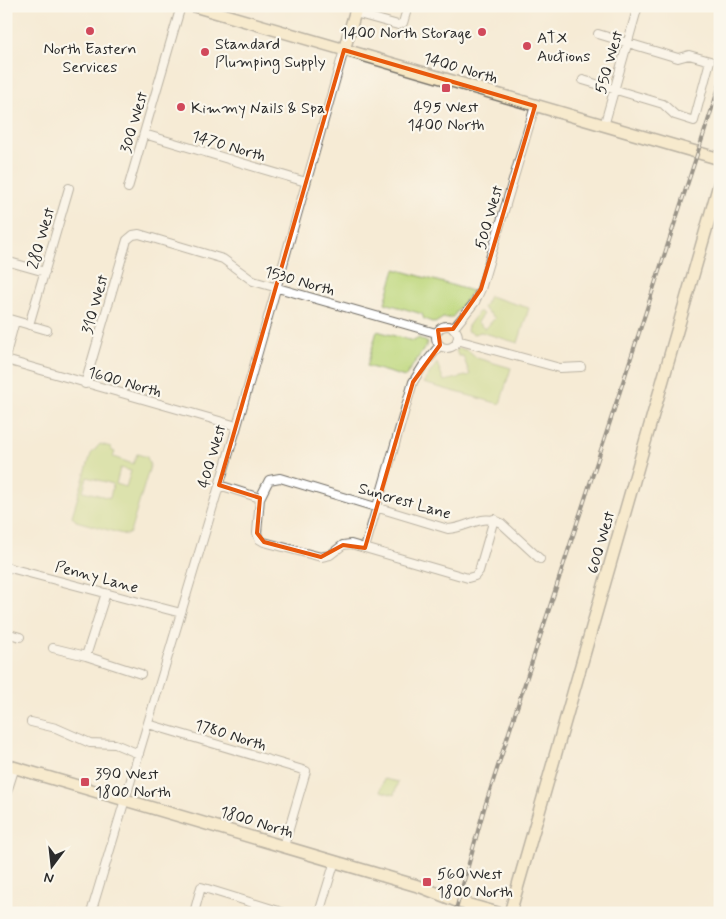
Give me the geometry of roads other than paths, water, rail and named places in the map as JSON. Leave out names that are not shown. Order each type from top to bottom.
[{"type":"street","name":"300 West","points":[[128,188],[181,6]]},
{"type":"street","name":"1400 North","points":[[194,6],[720,159]]},
{"type":"street","points":[[356,10],[398,26],[403,23],[408,6]]},
{"type":"street","name":"550 West","points":[[604,126],[638,6]]},
{"type":"street","name":"400 West","points":[[91,913],[237,426],[356,10]]},
{"type":"street","points":[[584,80],[663,104],[675,116],[694,121],[710,61],[689,56],[678,58],[598,34]]},
{"type":"street","name":"500 West","points":[[453,328],[475,302],[481,289],[535,106]]},
{"type":"street","name":"1470 North","points":[[144,134],[306,182]]},
{"type":"street","name":"600 West","points":[[510,913],[720,181]]},
{"type":"street","name":"280 West","points":[[29,325],[69,188]]},
{"type":"street","name":"1530 North","points":[[133,235],[139,234],[223,259],[253,281],[436,334]]},
{"type":"street","name":"310 West","points":[[85,384],[127,240],[133,235]]},
{"type":"street","points":[[6,261],[45,272]]},
{"type":"street","points":[[6,318],[47,330]]},
{"type":"street","points":[[6,354],[15,321]]},
{"type":"street","points":[[444,327],[453,328],[457,334],[457,340],[450,347],[440,345],[436,340],[436,334],[444,327]]},
{"type":"street","points":[[457,340],[560,368],[581,367]]},
{"type":"street","points":[[365,548],[413,382],[440,345]]},
{"type":"street","name":"1600 North","points":[[6,360],[237,426]]},
{"type":"street","name":"Suncrest Lane","points":[[260,498],[268,480],[280,478],[448,529],[459,529],[484,518],[494,519]]},
{"type":"street","points":[[219,485],[260,498],[259,539],[321,557],[330,555],[344,545],[351,544],[468,578],[475,576],[479,571],[494,519],[501,522],[540,559]]},
{"type":"street","name":"Penny Lane","points":[[6,566],[181,613]]},
{"type":"street","points":[[86,656],[106,593]]},
{"type":"street","points":[[6,633],[20,637]]},
{"type":"street","points":[[53,648],[86,656],[141,674]]},
{"type":"street","points":[[31,722],[56,728],[90,743],[115,744],[139,754]]},
{"type":"street","name":"1780 North","points":[[148,724],[306,771],[284,846]]},
{"type":"street","points":[[6,795],[10,766]]},
{"type":"street","name":"1800 North","points":[[10,766],[284,846],[498,913]]},
{"type":"street","points":[[320,913],[335,862]]},
{"type":"street","points":[[194,913],[201,887],[285,913]]},
{"type":"railway","points":[[455,913],[484,809],[720,84]]},
{"type":"place","name":"North Eastern Services","points":[[90,31]]},
{"type":"place","name":"1400 North Storage","points":[[482,32]]},
{"type":"place","name":"ATX Auctions","points":[[527,46]]},
{"type":"place","name":"Standard Plumping Supply","points":[[205,52]]},
{"type":"place","name":"495 West 1400 North","points":[[446,88]]},
{"type":"place","name":"Kimmy Nails & Spa","points":[[181,107]]},
{"type":"place","name":"390 West 1800 North","points":[[85,782]]},
{"type":"place","name":"560 West 1800 North","points":[[427,882]]}]
